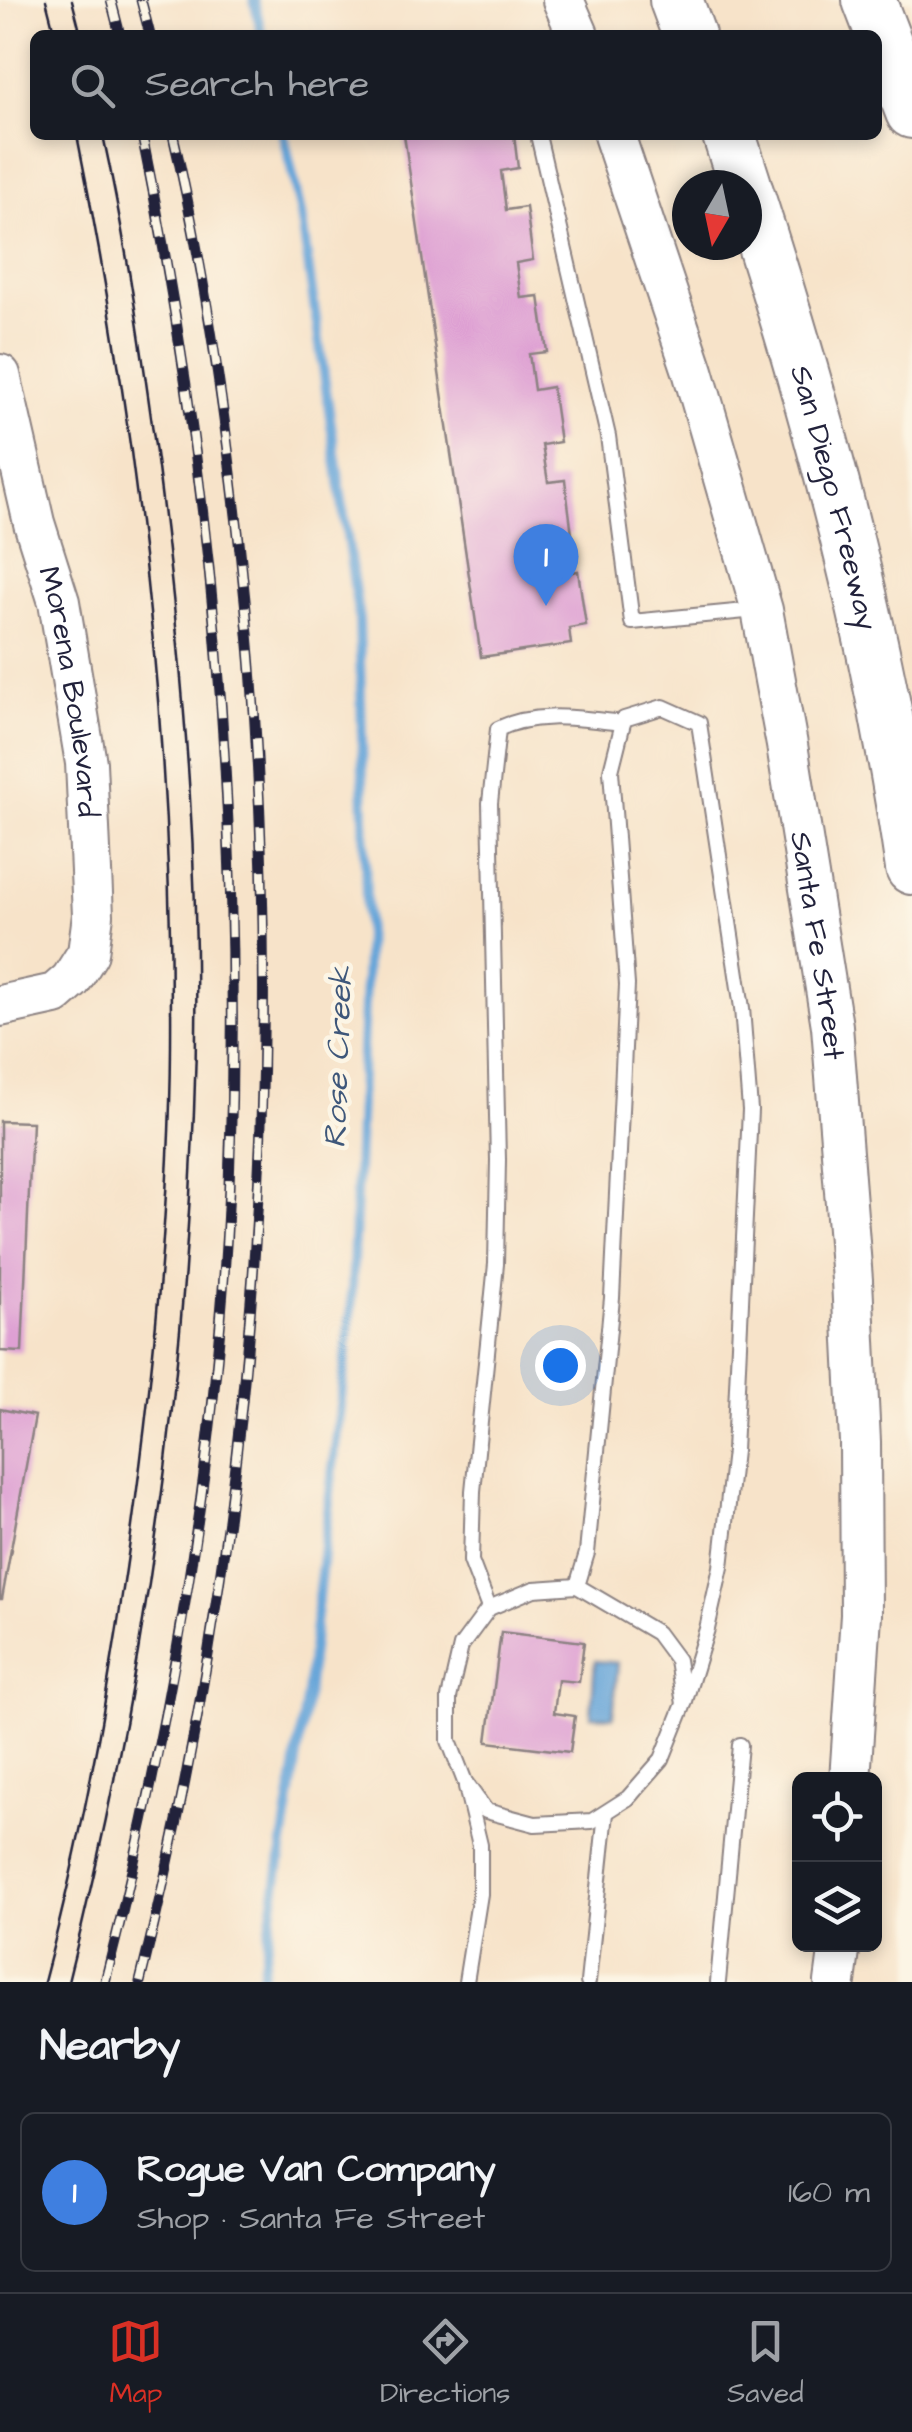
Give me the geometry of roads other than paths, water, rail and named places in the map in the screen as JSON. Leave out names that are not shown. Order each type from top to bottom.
[{"type":"highway","points":[[676,0],[688,30]]},
{"type":"highway","points":[[869,0],[881,30]]},
{"type":"highway","points":[[882,34],[912,112]]},
{"type":"highway","name":"San Diego Freeway","points":[[731,140],[740,170]]},
{"type":"highway","name":"San Diego Freeway","points":[[762,238],[846,530],[899,775],[912,868]]},
{"type":"street","points":[[564,0],[576,30]]},
{"type":"street","name":"Santa Fe Street","points":[[616,140],[693,371],[762,610],[832,1026],[860,1442],[861,1615],[851,1772]]},
{"type":"street","name":"Morena Boulevard","points":[[0,375],[34,523],[59,602],[86,763],[93,915],[88,953],[71,980],[55,994],[0,1006]]},
{"type":"street","points":[[835,1982],[839,1952]]},
{"type":"lane","points":[[539,140],[608,436],[632,622],[762,610]]},
{"type":"lane","points":[[465,1782],[486,1811],[535,1824],[592,1821],[628,1798],[662,1759],[684,1704],[722,1567],[732,1471],[746,1216],[748,1093],[742,1008],[699,723],[663,707],[624,719],[611,770],[626,985],[612,1298],[587,1553],[578,1586]]},
{"type":"lane","points":[[490,1608],[471,1562],[473,1491],[496,1264],[498,1160],[490,803],[498,729],[514,721],[550,718],[624,723]]},
{"type":"lane","points":[[466,1982],[480,1894],[480,1845],[465,1782],[449,1741],[449,1698],[460,1646],[490,1608],[534,1590],[578,1586],[657,1633],[677,1660],[684,1704]]},
{"type":"lane","points":[[718,1982],[740,1745]]},
{"type":"lane","points":[[588,1982],[606,1813]]},
{"type":"water","points":[[595,1661],[618,1663],[613,1717],[591,1716]]},
{"type":"waterway","name":"Rose Creek","points":[[254,0],[261,30]]},
{"type":"waterway","name":"Rose Creek","points":[[261,1982],[307,1694],[351,1311],[367,934],[359,620],[301,214],[285,140]]},
{"type":"tram line","points":[[46,0],[54,30]]},
{"type":"tram line","points":[[72,0],[80,30]]},
{"type":"tram line","points":[[44,1982],[91,1777],[135,1504],[163,1243],[170,1111],[166,817],[148,589],[118,361],[78,140]]},
{"type":"tram line","points":[[68,1982],[117,1767],[154,1550],[180,1332],[196,1031],[190,789],[176,628],[140,343],[104,140]]},
{"type":"railway","points":[[111,0],[119,30]]},
{"type":"railway","points":[[141,0],[149,30]]},
{"type":"railway","points":[[105,1982],[151,1786],[188,1588],[202,1488],[223,1287],[232,1054],[231,922],[217,658],[188,396],[143,140]]},
{"type":"railway","points":[[140,1982],[180,1806],[212,1628],[237,1450],[253,1271],[262,1091],[263,911],[255,731],[240,551],[213,342],[174,140]]},
{"type":"place","name":"Rogue Van Company","points":[[546,606]]}]
